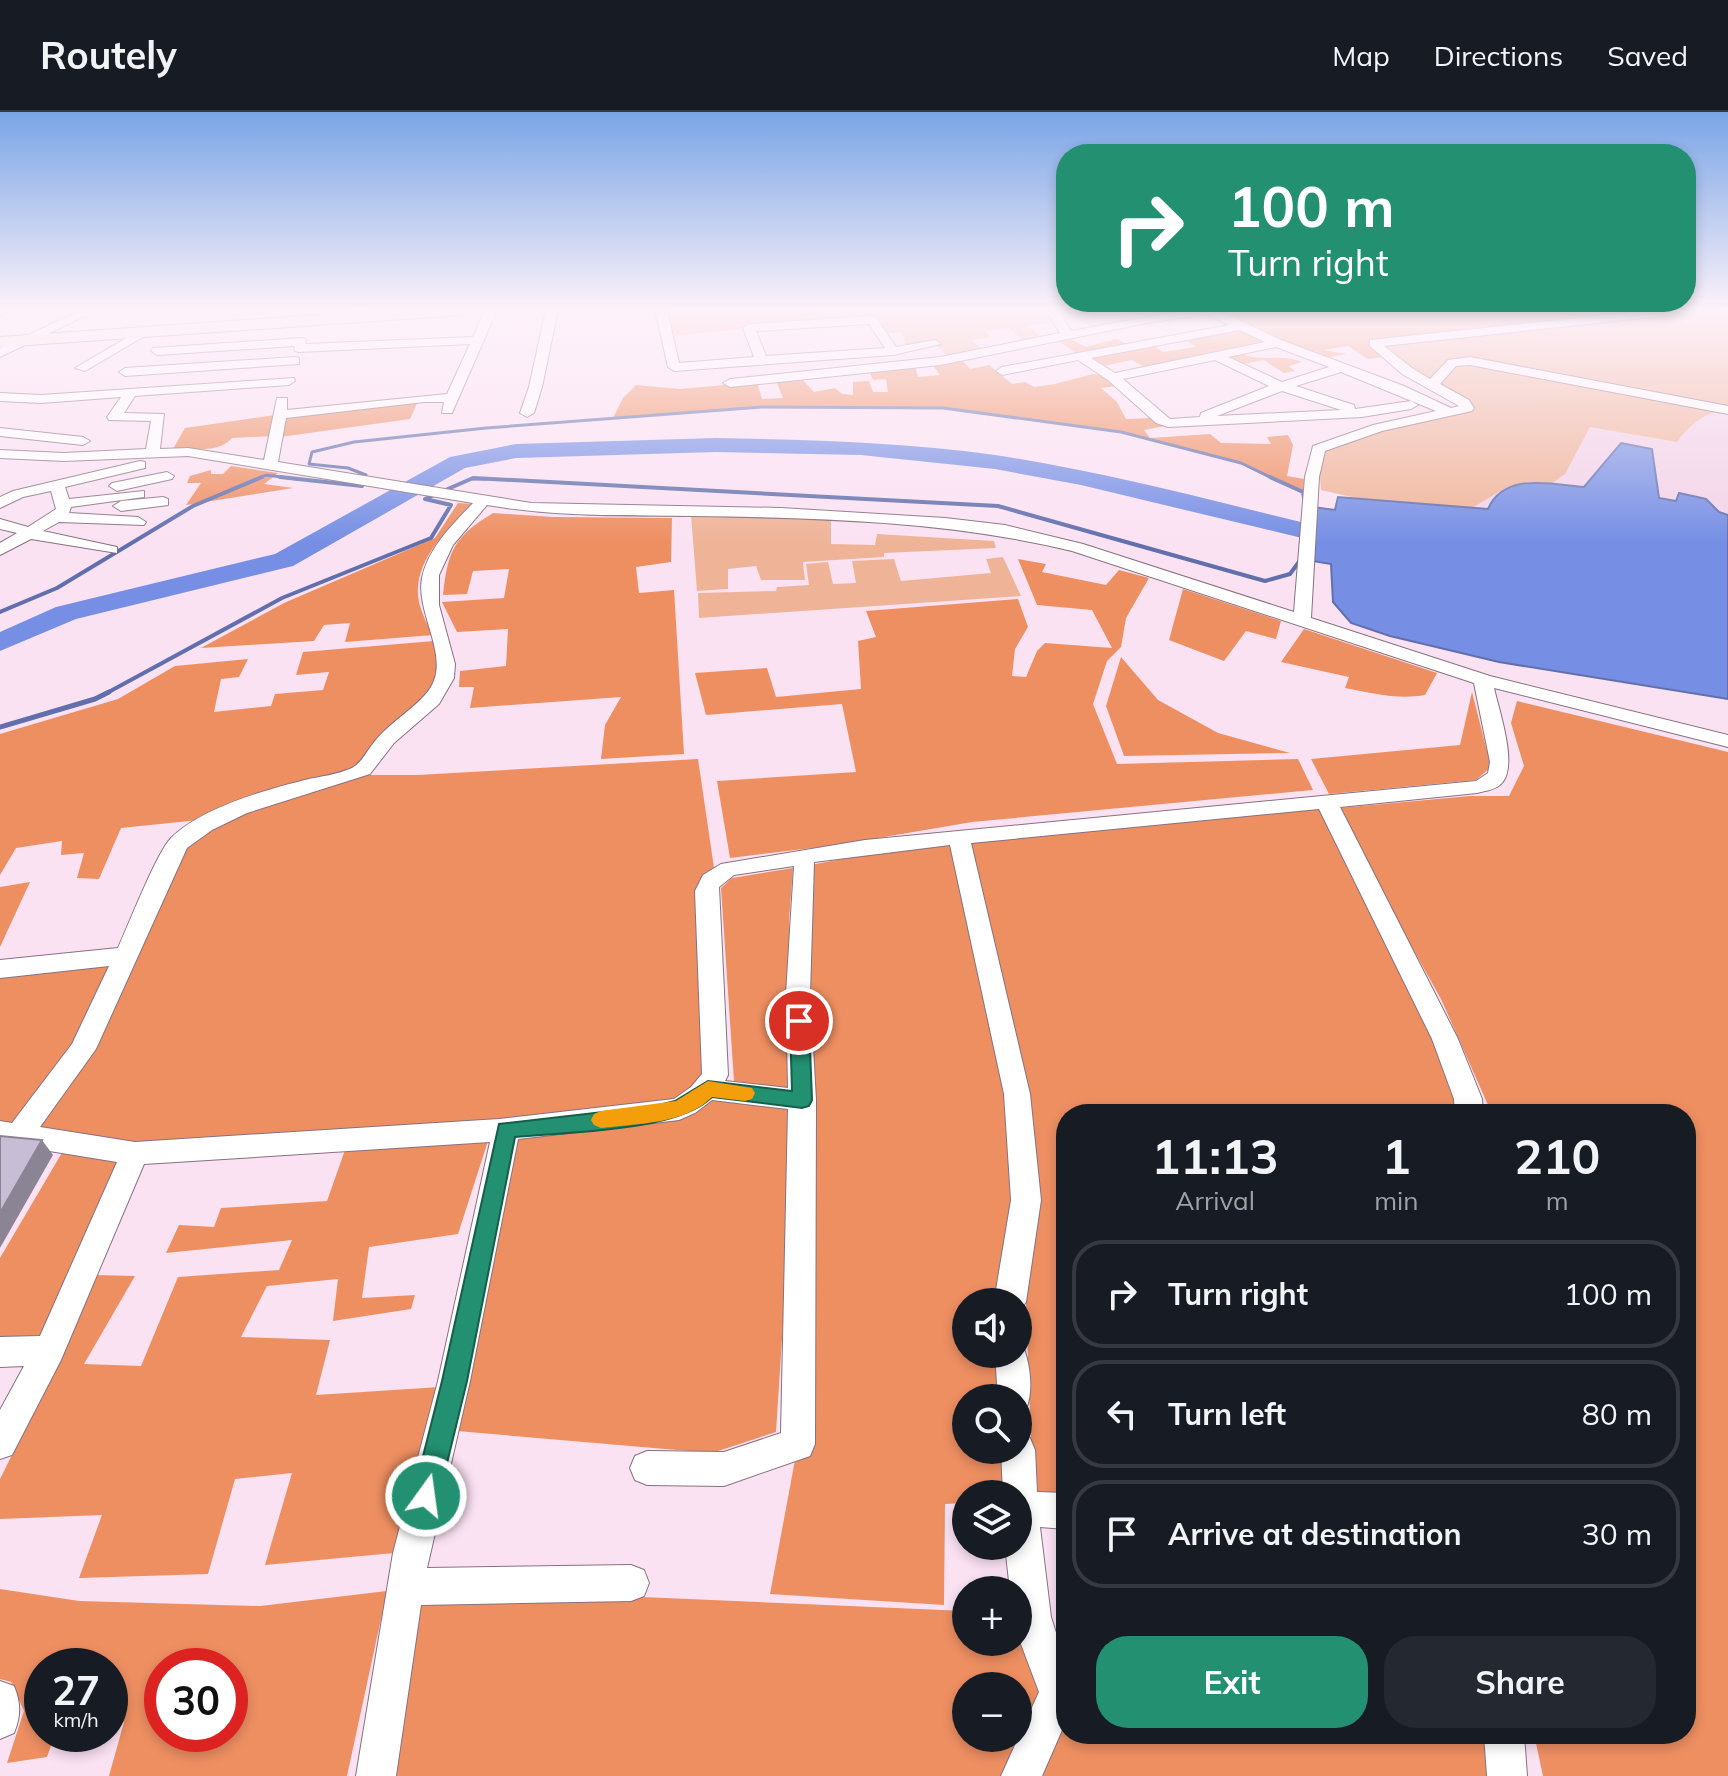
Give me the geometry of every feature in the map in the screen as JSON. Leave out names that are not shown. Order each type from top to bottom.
[{"type":"street","points":[[0,397],[41,399],[201,388]]},
{"type":"street","points":[[270,465],[287,388]]},
{"type":"street","points":[[445,413],[457,388]]},
{"type":"street","points":[[527,413],[537,388]]},
{"type":"street","points":[[1125,388],[1161,420],[1180,423],[1362,413],[1430,402]]},
{"type":"street","points":[[1202,421],[1223,406],[1276,388]]},
{"type":"street","points":[[1286,388],[1362,413]]},
{"type":"street","points":[[1326,388],[1383,410]]},
{"type":"street","points":[[1394,388],[1452,413]]},
{"type":"street","points":[[1302,619],[1314,457],[1324,445],[1378,428],[1464,410],[1467,406],[1436,388]]},
{"type":"street","points":[[1610,388],[1728,410]]},
{"type":"street","points":[[130,393],[114,417],[159,417],[152,453]]},
{"type":"street","points":[[279,415],[424,398],[452,398]]},
{"type":"street","points":[[0,432],[83,441]]},
{"type":"street","points":[[0,550],[28,533],[60,503],[188,452]]},
{"type":"street","points":[[2,456],[188,452],[531,508],[781,513],[993,528],[1077,547],[1483,680],[1728,741]]},
{"type":"street","points":[[60,503],[164,490],[60,503]]},
{"type":"street","points":[[0,503],[18,494],[138,522]]},
{"type":"street","points":[[10,1134],[83,1049],[178,844],[190,832],[288,792],[363,770],[382,745],[438,692],[447,668],[429,600],[430,576],[441,550],[475,500]]},
{"type":"street","points":[[0,524],[111,550]]},
{"type":"street","points":[[10,1134],[135,1153],[506,1130],[679,1109],[695,1101],[708,1089],[715,1075],[717,1062],[706,891],[708,882],[729,869],[865,847],[1477,787],[1492,783],[1499,775],[1500,762],[1483,680]]},
{"type":"street","points":[[1327,803],[1445,1039],[1468,1104]]},
{"type":"street","points":[[959,837],[1017,1094],[1026,1200],[1012,1288]]},
{"type":"street","points":[[647,1468],[724,1469],[798,1444],[802,1100],[798,994],[805,866]]},
{"type":"street","points":[[0,969],[128,955]]},
{"type":"street","points":[[708,1089],[802,1100]]},
{"type":"street","points":[[376,1776],[411,1553],[454,1381],[506,1130]]},
{"type":"street","points":[[0,1443],[50,1350],[135,1153]]},
{"type":"street","points":[[0,1352],[50,1350]]},
{"type":"street","points":[[1032,1509],[1056,1510]]},
{"type":"street","points":[[1025,1560],[1027,1590],[1047,1672],[1056,1683]]},
{"type":"street","points":[[406,1587],[631,1583]]},
{"type":"street","points":[[0,1700],[0,1719]]},
{"type":"street","points":[[1021,1776],[1056,1706]]},
{"type":"street","points":[[1505,1744],[1507,1776]]},
{"type":"shaded area","points":[[633,388],[759,388],[762,399],[783,398],[779,388],[810,388],[814,392],[835,388],[842,394],[853,395],[853,388],[888,392],[887,388],[1104,388],[1101,388],[1117,402],[1126,419],[1151,418],[1170,425],[1144,430],[1150,438],[1210,434],[1221,443],[1271,444],[1267,437],[1288,435],[1293,445],[1287,476],[1304,479],[1303,492],[1241,463],[1121,432],[943,408],[762,407],[613,418],[623,398]]},
{"type":"shaded area","points":[[1436,388],[1728,388],[1728,409],[1699,420],[1677,442],[1590,427],[1565,474],[1551,484],[1527,482],[1507,487],[1470,509],[1369,501],[1321,490],[1318,449],[1378,428],[1467,408]]},
{"type":"shaded area","points":[[1553,388],[1728,388],[1728,515],[1679,493],[1676,501],[1659,498],[1652,449],[1584,487],[1551,484],[1488,509],[1451,507],[1459,428]]},
{"type":"shaded area","points":[[419,399],[410,419],[280,437],[279,415]]},
{"type":"shaded area","points":[[275,415],[273,436],[232,438],[220,446],[205,449],[173,449],[185,428]]},
{"type":"shaded area","points":[[231,466],[278,473],[264,484],[293,488],[186,505],[201,483],[187,483],[190,476],[211,470],[211,474],[223,474]]},
{"type":"shaded area","points":[[458,503],[475,504],[433,548],[420,576],[420,606],[433,635],[345,642],[350,623],[324,625],[314,641],[201,648],[284,603],[435,538]]},
{"type":"shaded area","points":[[493,513],[672,518],[671,562],[636,567],[639,593],[674,590],[684,754],[601,759],[605,725],[621,697],[470,708],[474,687],[459,687],[460,671],[506,666],[508,629],[457,632],[442,602],[504,598],[509,569],[473,571],[467,594],[443,595],[447,567],[455,546],[469,530]]},
{"type":"shaded area","points":[[691,515],[831,520],[831,544],[875,545],[877,534],[994,541],[996,548],[884,553],[884,557],[803,562],[805,580],[761,580],[756,566],[728,569],[728,589],[697,591]]},
{"type":"shaded area","points":[[1003,557],[1021,596],[699,618],[698,593],[776,591],[777,587],[809,585],[806,564],[828,562],[833,584],[856,583],[852,561],[894,559],[901,581],[991,573],[986,559]]},
{"type":"shaded area","points":[[1018,559],[1046,564],[1042,572],[1106,585],[1119,570],[1149,578],[1126,618],[1121,647],[1107,661],[1093,704],[1117,764],[1298,759],[1313,790],[972,822],[837,845],[730,858],[717,781],[856,772],[842,704],[706,715],[695,673],[767,668],[776,697],[861,689],[858,641],[876,637],[866,611],[1018,599],[1028,627],[1015,649],[1012,676],[1026,677],[1037,651],[1045,643],[1112,648],[1092,610],[1037,605]]},
{"type":"shaded area","points":[[1183,589],[1281,621],[1276,639],[1246,631],[1224,661],[1169,640]]},
{"type":"shaded area","points":[[1304,629],[1437,673],[1425,695],[1395,696],[1345,688],[1349,677],[1281,662]]},
{"type":"shaded area","points":[[434,641],[440,679],[358,768],[199,820],[121,828],[99,879],[77,878],[84,853],[61,855],[62,841],[16,848],[0,875],[0,734],[118,699],[175,666],[248,659],[239,677],[221,679],[214,712],[271,706],[275,694],[323,690],[329,672],[296,675],[303,652]]},
{"type":"shaded area","points":[[1121,657],[1158,700],[1218,733],[1290,753],[1124,756],[1106,706]]},
{"type":"shaded area","points":[[1472,692],[1491,767],[1476,780],[1329,794],[1311,759],[1460,745]]},
{"type":"shaded area","points":[[1517,701],[1728,752],[1728,1776],[1543,1776],[1536,1744],[1696,1744],[1696,1104],[1488,1104],[1441,999],[1364,862],[1339,808],[1470,796],[1509,796],[1524,766],[1511,723]]},
{"type":"shaded area","points":[[698,759],[714,868],[717,1062],[695,1101],[135,1153],[19,1135],[83,1049],[178,844],[232,813],[353,775],[418,775]]},
{"type":"shaded area","points":[[1327,803],[1464,1104],[1056,1104],[1056,1504],[1033,1502],[1032,1384],[1029,1384],[1028,1368],[1032,1368],[1032,1288],[1025,1288],[1025,1275],[1025,1288],[952,1288],[952,1368],[1023,1368],[1023,1384],[952,1384],[952,1464],[1022,1464],[1021,1480],[952,1480],[952,1504],[945,1504],[944,1605],[770,1594],[798,1444],[805,866],[959,837]]},
{"type":"shaded area","points":[[793,868],[789,920],[793,1089],[734,1081],[721,888],[732,878]]},
{"type":"shaded area","points":[[30,882],[0,947],[0,887]]},
{"type":"shaded area","points":[[116,963],[73,1055],[16,1124],[0,1122],[0,975]]},
{"type":"shaded area","points":[[710,1095],[797,1105],[776,1432],[712,1453],[457,1431],[482,1271],[518,1139]]},
{"type":"shaded area","points":[[488,1141],[458,1234],[369,1247],[362,1298],[415,1295],[411,1309],[333,1321],[338,1279],[267,1286],[241,1337],[330,1340],[316,1395],[440,1387],[394,1553],[265,1565],[292,1473],[235,1479],[208,1574],[79,1578],[102,1515],[0,1519],[0,1479],[66,1347],[95,1275],[135,1276],[84,1364],[141,1366],[178,1277],[279,1270],[292,1240],[166,1253],[179,1225],[214,1227],[221,1208],[327,1201],[345,1150]]},
{"type":"shaded area","points":[[63,1151],[124,1159],[45,1342],[0,1340],[0,1258]]},
{"type":"shaded area","points":[[406,1587],[952,1610],[952,1656],[1032,1656],[1032,1641],[1047,1672],[1032,1730],[1032,1672],[952,1672],[952,1752],[1026,1752],[1020,1776],[376,1776]]},
{"type":"shaded area","points":[[0,1589],[79,1601],[260,1606],[387,1591],[347,1776],[109,1776],[116,1752],[128,1752],[128,1648],[24,1648],[24,1711],[11,1682],[0,1679]]},
{"type":"shaded area","points":[[24,1711],[24,1752],[49,1752],[47,1757],[7,1763]]},
{"type":"shaded area","points":[[1056,1740],[1056,1744],[1504,1744],[1505,1776],[1040,1776]]},
{"type":"water","points":[[1621,443],[1652,449],[1659,498],[1676,501],[1679,493],[1706,499],[1719,512],[1728,515],[1728,699],[1499,662],[1390,636],[1351,623],[1333,602],[1331,564],[1301,559],[1305,506],[1335,510],[1338,497],[1488,509],[1495,497],[1517,485],[1543,483],[1584,487]]},
{"type":"building","points":[[0,1136],[42,1140],[0,1213]]},
{"type":"waterway","points":[[365,479],[366,475],[348,468],[309,464],[312,452],[354,442],[486,428],[762,407],[943,408],[1121,432],[1241,463],[1274,479]]},
{"type":"waterway","points":[[0,642],[66,613],[284,560],[458,462],[516,451],[716,445],[861,448],[995,462],[1081,478],[1352,542]]},
{"type":"waterway","points":[[0,612],[57,588],[193,506],[262,477]]},
{"type":"waterway","points":[[258,479],[262,477]]},
{"type":"waterway","points":[[262,477],[290,478]]},
{"type":"waterway","points":[[280,477],[290,478]]},
{"type":"waterway","points":[[290,478],[362,486],[365,477]]},
{"type":"waterway","points":[[1270,477],[1303,492],[1305,504]]},
{"type":"waterway","points":[[290,478],[297,479]]},
{"type":"waterway","points":[[105,694],[282,598],[431,538],[451,505],[425,499],[473,478],[998,506],[1265,581],[1290,574],[1301,559]]},
{"type":"waterway","points":[[472,479],[486,479]]},
{"type":"waterway","points":[[105,694],[109,692]]},
{"type":"waterway","points":[[0,727],[105,694]]},
{"type":"slow traffic","points":[[601,1120],[679,1109],[695,1101],[708,1089],[745,1093]]},
{"type":"route","points":[[426,1496],[454,1381],[506,1130],[655,1114],[679,1109],[695,1101],[708,1089],[802,1100],[799,1021]]}]
